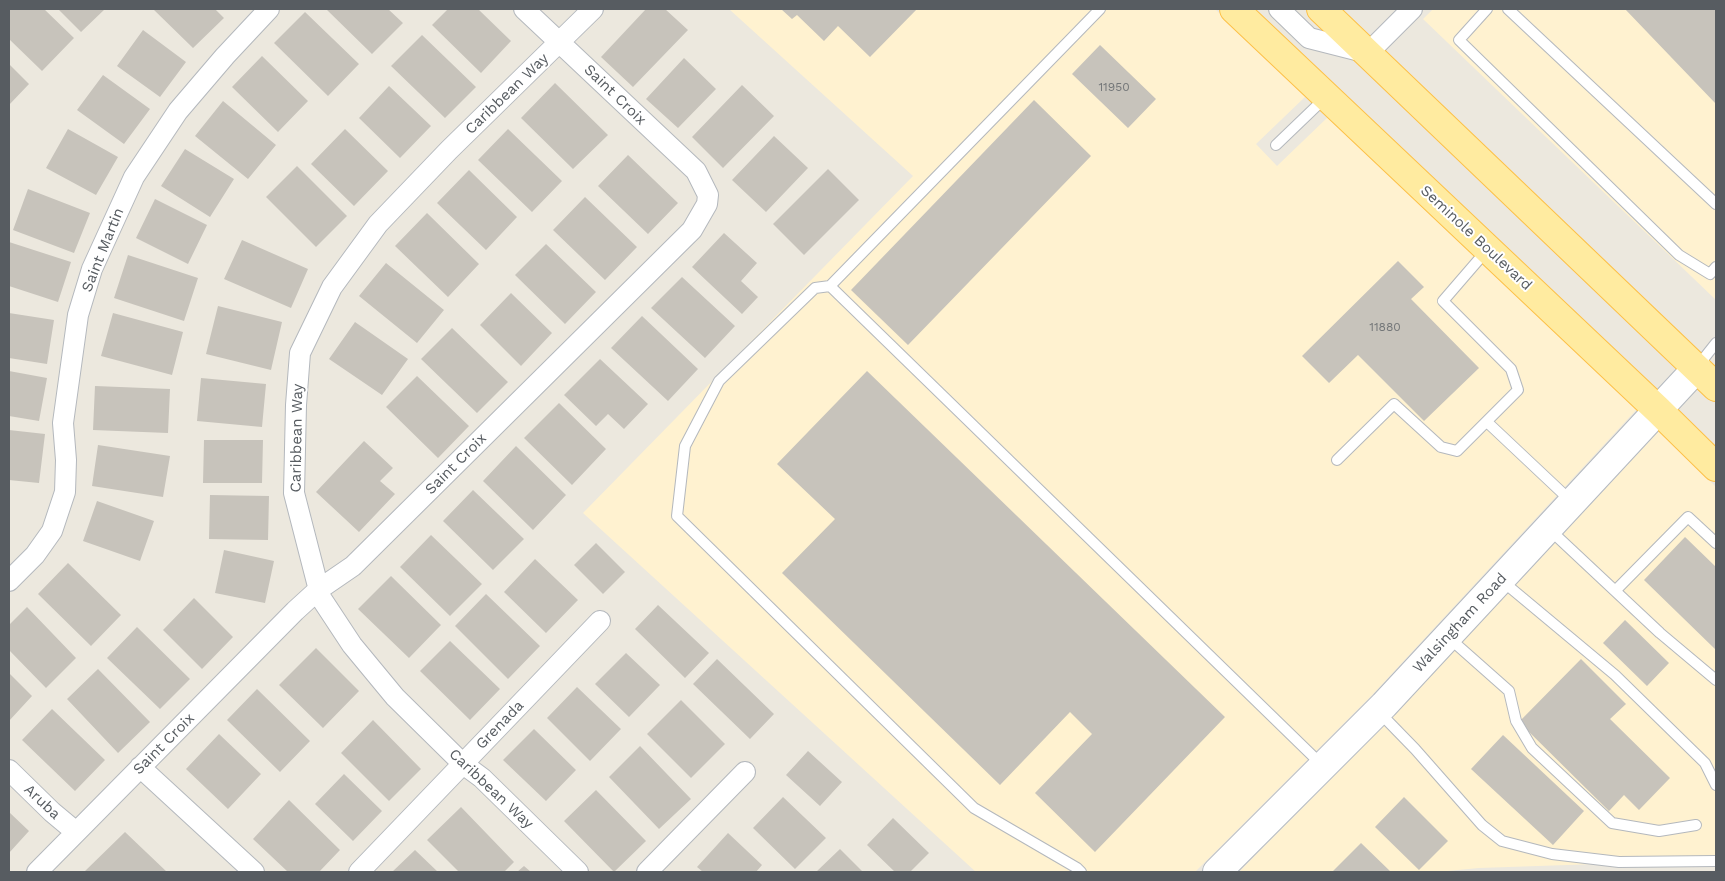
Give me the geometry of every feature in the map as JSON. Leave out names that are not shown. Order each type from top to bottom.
[{"type":"main road","name":"Seminole Boulevard","points":[[1234,9],[1658,410],[1716,468]]},
{"type":"main road","points":[[1322,9],[1716,387]]},
{"type":"street","name":"Saint Martin","points":[[9,582],[35,555],[52,531],[65,492],[64,423],[78,315],[92,269],[134,177],[178,110],[269,9]]},
{"type":"street","name":"Saint Croix","points":[[37,872],[295,611],[318,590],[353,566],[692,230],[707,204],[708,196],[696,171],[524,9]]},
{"type":"street","name":"Caribbean Way","points":[[578,872],[482,778],[463,764],[395,697],[352,645],[320,598],[294,493],[296,405],[300,353],[332,287],[378,224],[448,150],[593,9]]},
{"type":"street","points":[[1279,9],[1309,38],[1368,53],[1412,9]]},
{"type":"street","name":"Walsingham Road","points":[[1217,872],[1378,711],[1697,368]]},
{"type":"street","name":"Grenada","points":[[358,872],[600,621]]},
{"type":"street","points":[[140,768],[254,872]]},
{"type":"street","name":"Aruba","points":[[9,770],[52,812],[76,832]]},
{"type":"street","points":[[647,872],[745,772]]},
{"type":"lane","points":[[1081,872],[974,808],[677,516],[685,446],[720,381],[815,288],[830,286],[1100,9]]},
{"type":"lane","points":[[1487,9],[1458,40],[1679,255],[1710,274],[1716,267]]},
{"type":"lane","points":[[1508,9],[1716,204]]},
{"type":"lane","points":[[1276,145],[1327,97]]},
{"type":"lane","points":[[1337,460],[1394,404],[1441,447],[1457,451],[1518,390],[1511,369],[1443,301],[1488,249]]},
{"type":"lane","points":[[830,286],[1323,766]]},
{"type":"lane","points":[[1697,368],[1716,343]]},
{"type":"lane","points":[[1488,422],[1572,502]]},
{"type":"lane","points":[[1615,591],[1688,518],[1716,543]]},
{"type":"lane","points":[[1548,528],[1660,633],[1716,680]]},
{"type":"lane","points":[[1501,579],[1615,675],[1705,763],[1716,785]]},
{"type":"lane","points":[[1447,636],[1509,691],[1516,721],[1532,748],[1612,823],[1659,831],[1696,825]]},
{"type":"lane","points":[[1378,711],[1415,749],[1482,825],[1502,842],[1552,854],[1620,862],[1716,861]]},
{"type":"shaded area","points":[[729,9],[1215,9],[1306,96],[1256,144],[1277,166],[1328,117],[1637,409],[1373,694],[1195,872],[976,872],[583,513],[913,176]]},
{"type":"shaded area","points":[[1433,9],[1716,9],[1716,300],[1423,19]]},
{"type":"shaded area","points":[[1659,431],[1716,487],[1716,861],[1479,868],[1437,872],[1239,872],[1395,715]]},
{"type":"building","points":[[9,9],[44,9],[74,38],[42,71],[9,39]]},
{"type":"building","points":[[58,9],[105,9],[81,32]]},
{"type":"building","points":[[153,9],[215,9],[224,18],[193,48]]},
{"type":"building","points":[[326,9],[388,9],[403,23],[372,54]]},
{"type":"building","points":[[448,9],[478,9],[511,41],[481,73],[432,25]]},
{"type":"building","points":[[646,9],[665,9],[688,30],[633,87],[601,57]]},
{"type":"building","points":[[781,9],[917,9],[870,57],[838,26],[824,41],[797,15],[792,19]]},
{"type":"building","points":[[1625,9],[1716,9],[1716,104]]},
{"type":"building","points":[[305,12],[359,64],[328,96],[274,43]]},
{"type":"building","points":[[143,30],[186,62],[160,97],[117,66]]},
{"type":"building","points":[[422,35],[476,87],[445,118],[391,66]]},
{"type":"building","points":[[1100,45],[1156,99],[1128,128],[1072,74]]},
{"type":"building","points":[[262,56],[308,101],[278,132],[232,87]]},
{"type":"building","points":[[684,58],[716,89],[678,128],[646,99]]},
{"type":"building","points":[[9,64],[29,84],[9,105]]},
{"type":"building","points":[[103,75],[150,109],[124,144],[77,110]]},
{"type":"building","points":[[555,83],[608,135],[573,169],[521,118]]},
{"type":"building","points":[[742,85],[774,116],[723,168],[692,137]]},
{"type":"building","points":[[389,86],[431,126],[400,158],[359,118]]},
{"type":"building","points":[[1034,100],[1091,156],[908,345],[851,290]]},
{"type":"building","points":[[223,101],[276,145],[248,179],[195,136]]},
{"type":"building","points":[[68,129],[118,157],[96,195],[46,168]]},
{"type":"building","points":[[345,129],[388,171],[354,206],[311,164]]},
{"type":"building","points":[[508,129],[562,181],[532,212],[478,160]]},
{"type":"building","points":[[774,136],[808,168],[766,212],[732,180]]},
{"type":"building","points":[[185,149],[234,179],[210,217],[161,186]]},
{"type":"building","points":[[628,155],[678,203],[648,234],[598,186]]},
{"type":"building","points":[[297,166],[347,216],[316,247],[266,197]]},
{"type":"building","points":[[828,169],[859,200],[804,255],[773,224]]},
{"type":"building","points":[[469,170],[517,217],[486,250],[437,203]]},
{"type":"building","points":[[28,189],[90,213],[74,253],[13,230]]},
{"type":"building","points":[[585,197],[637,247],[605,280],[553,230]]},
{"type":"building","points":[[155,199],[207,225],[188,264],[136,238]]},
{"type":"building","points":[[427,213],[479,264],[448,297],[395,246]]},
{"type":"building","points":[[724,233],[757,263],[741,281],[758,297],[742,314],[692,267]]},
{"type":"building","points":[[242,240],[308,269],[291,308],[224,279]]},
{"type":"building","points":[[9,242],[71,262],[58,302],[9,286]]},
{"type":"building","points":[[546,244],[596,292],[565,324],[515,275]]},
{"type":"building","points":[[128,255],[198,278],[184,321],[114,298]]},
{"type":"building","points":[[1398,261],[1424,287],[1411,299],[1479,368],[1424,421],[1358,355],[1329,383],[1302,356]]},
{"type":"building","points":[[386,263],[444,310],[417,343],[359,296]]},
{"type":"building","points":[[682,277],[735,326],[705,358],[651,308]]},
{"type":"building","points":[[511,293],[552,333],[521,366],[480,325]]},
{"type":"building","points":[[218,306],[282,322],[271,370],[206,354]]},
{"type":"building","points":[[9,313],[54,320],[47,364],[9,358]]},
{"type":"building","points":[[113,313],[183,332],[172,375],[101,356]]},
{"type":"building","points":[[642,316],[698,369],[668,401],[611,348]]},
{"type":"building","points":[[355,322],[408,359],[382,395],[329,359]]},
{"type":"building","points":[[452,328],[508,382],[477,413],[421,359]]},
{"type":"building","points":[[600,359],[648,404],[624,429],[608,414],[596,426],[564,395]]},
{"type":"building","points":[[9,371],[47,378],[39,421],[9,416]]},
{"type":"building","points":[[867,371],[1225,717],[1095,852],[1035,793],[1092,734],[1070,712],[1000,785],[782,573],[835,519],[777,464]]},
{"type":"building","points":[[417,376],[469,426],[438,458],[386,407]]},
{"type":"building","points":[[201,378],[266,384],[262,427],[197,421]]},
{"type":"building","points":[[95,386],[170,389],[168,433],[93,430]]},
{"type":"building","points":[[559,403],[606,449],[572,485],[524,438]]},
{"type":"building","points":[[9,430],[45,434],[39,483],[9,480]]},
{"type":"building","points":[[204,440],[263,440],[262,483],[203,483]]},
{"type":"building","points":[[364,441],[393,468],[380,481],[395,494],[359,532],[316,492]]},
{"type":"building","points":[[98,445],[170,456],[163,497],[92,486]]},
{"type":"building","points":[[516,446],[566,495],[533,530],[483,481]]},
{"type":"building","points":[[473,490],[524,539],[493,570],[443,521]]},
{"type":"building","points":[[210,495],[269,496],[268,540],[209,539]]},
{"type":"building","points":[[97,501],[154,521],[140,561],[83,541]]},
{"type":"building","points":[[431,535],[482,584],[450,616],[400,567]]},
{"type":"building","points":[[1685,537],[1716,567],[1716,650],[1644,580]]},
{"type":"building","points":[[596,543],[625,572],[603,594],[574,565]]},
{"type":"building","points":[[224,550],[274,561],[265,603],[215,593]]},
{"type":"building","points":[[535,559],[578,600],[546,633],[504,592]]},
{"type":"building","points":[[68,563],[121,615],[91,646],[38,594]]},
{"type":"building","points":[[391,576],[441,625],[409,658],[358,609]]},
{"type":"building","points":[[486,594],[540,646],[508,679],[455,626]]},
{"type":"building","points":[[194,598],[233,637],[202,669],[163,630]]},
{"type":"building","points":[[658,605],[709,653],[685,678],[635,629]]},
{"type":"building","points":[[27,607],[76,658],[46,688],[9,650],[9,625]]},
{"type":"building","points":[[1625,620],[1669,663],[1647,686],[1603,643]]},
{"type":"building","points":[[137,627],[190,679],[160,709],[107,658]]},
{"type":"building","points":[[450,641],[500,689],[470,720],[420,671]]},
{"type":"building","points":[[316,648],[359,691],[323,728],[279,685]]},
{"type":"building","points":[[626,653],[660,685],[629,717],[595,684]]},
{"type":"building","points":[[717,659],[774,714],[750,739],[693,684]]},
{"type":"building","points":[[1581,659],[1626,704],[1610,719],[1670,778],[1639,810],[1624,795],[1609,811],[1519,722]]},
{"type":"building","points":[[98,669],[150,722],[118,753],[67,699]]},
{"type":"building","points":[[9,673],[32,696],[9,721]]},
{"type":"building","points":[[577,687],[621,729],[590,761],[547,718]]},
{"type":"building","points":[[257,689],[310,741],[280,772],[227,720]]},
{"type":"building","points":[[681,700],[725,744],[691,778],[647,734]]},
{"type":"building","points":[[52,709],[105,760],[75,791],[22,740]]},
{"type":"building","points":[[373,720],[421,769],[389,801],[341,753]]},
{"type":"building","points":[[534,729],[576,770],[546,801],[503,760]]},
{"type":"building","points":[[219,734],[261,774],[228,809],[186,769]]},
{"type":"building","points":[[1503,735],[1584,811],[1553,845],[1471,769]]},
{"type":"building","points":[[640,746],[691,799],[659,829],[609,777]]},
{"type":"building","points":[[808,751],[842,782],[820,806],[786,775]]},
{"type":"building","points":[[344,774],[382,811],[353,841],[315,804]]},
{"type":"building","points":[[596,790],[646,841],[614,872],[564,821]]},
{"type":"building","points":[[783,797],[826,838],[795,869],[753,828]]},
{"type":"building","points":[[1404,797],[1448,841],[1419,870],[1375,827]]},
{"type":"building","points":[[289,800],[340,850],[319,872],[288,872],[253,839]]},
{"type":"building","points":[[461,807],[514,862],[504,872],[459,872],[427,840]]},
{"type":"building","points":[[9,812],[29,831],[9,853]]},
{"type":"building","points":[[893,818],[929,853],[910,872],[895,872],[867,845]]},
{"type":"building","points":[[125,832],[167,872],[84,872]]},
{"type":"building","points":[[728,833],[762,865],[756,872],[703,872],[697,867]]},
{"type":"building","points":[[1361,843],[1391,872],[1332,872]]},
{"type":"building","points":[[840,849],[863,872],[816,872]]},
{"type":"building","points":[[415,850],[438,872],[392,872]]},
{"type":"building","points":[[524,866],[531,872],[517,872]]}]
